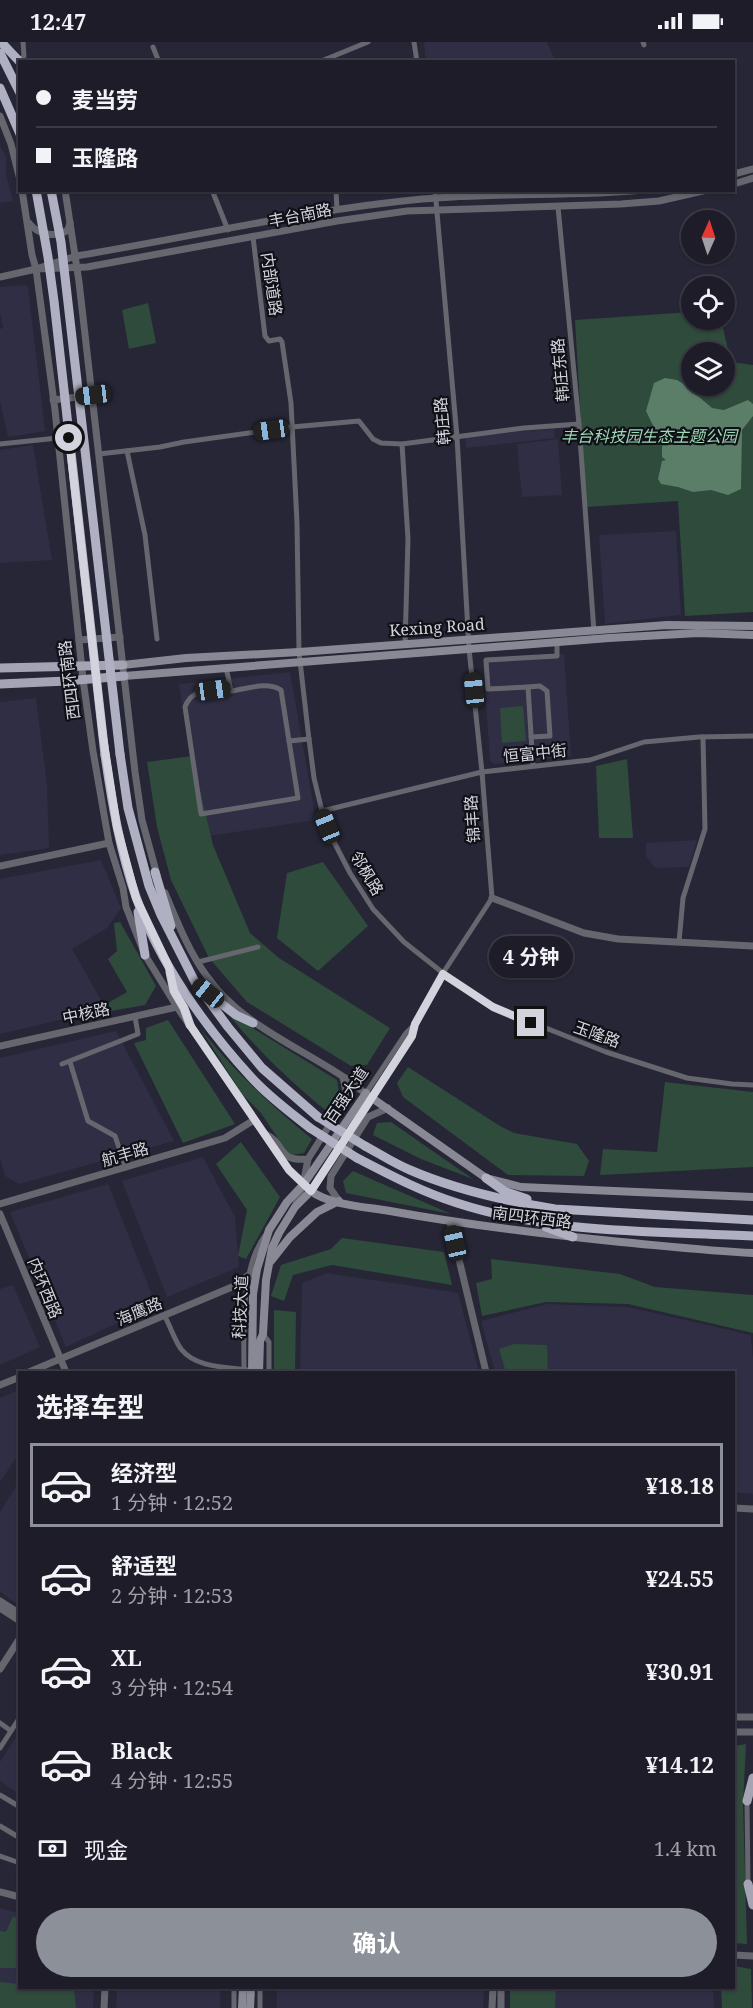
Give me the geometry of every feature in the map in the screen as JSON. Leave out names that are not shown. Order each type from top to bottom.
[{"type":"highway","points":[[1,42],[18,61]]},
{"type":"highway","points":[[0,53],[18,89]]},
{"type":"highway","points":[[0,88],[18,129]]},
{"type":"highway","name":"西四环南路","points":[[36,192],[53,290],[105,755],[117,827],[136,898],[169,967],[217,1037],[253,1079],[310,1128]]},
{"type":"highway","points":[[51,192],[61,242],[128,808],[140,858],[153,896],[195,982],[262,1068],[318,1117],[410,1170],[465,1190],[555,1209],[753,1220]]},
{"type":"highway","points":[[155,872],[180,954]]},
{"type":"highway","points":[[136,898],[145,955]]},
{"type":"highway","points":[[169,967],[174,991],[184,1008],[190,1025]]},
{"type":"highway","points":[[195,982],[236,1015],[253,1023]]},
{"type":"highway","name":"南四环西路","points":[[310,1128],[357,1158],[405,1183],[449,1200],[526,1220],[590,1227],[753,1236]]},
{"type":"highway","points":[[486,1178],[504,1191],[555,1209]]},
{"type":"highway","points":[[526,1220],[573,1237]]},
{"type":"main road","name":"Kexing Road","points":[[124,676],[556,642],[675,625],[753,626]]},
{"type":"main road","name":"Kexing Road","points":[[123,665],[186,658],[469,640],[698,633],[753,635]]},
{"type":"main road","points":[[0,668],[82,664],[123,665]]},
{"type":"main road","points":[[0,684],[124,676]]},
{"type":"main road","name":"南四环西路","points":[[369,1096],[486,1178],[521,1187],[753,1197]]},
{"type":"main road","name":"百强大道","points":[[303,1185],[369,1096]]},
{"type":"main road","name":"百强大道","points":[[311,1191],[369,1096]]},
{"type":"main road","name":"科技大道","points":[[250,1371],[253,1271],[269,1230],[287,1202],[303,1185]]},
{"type":"main road","name":"南四环西路","points":[[311,1191],[319,1197],[450,1221],[573,1237],[753,1253]]},
{"type":"main road","name":"科技大道","points":[[250,1371],[263,1334],[264,1299],[272,1248],[295,1207],[311,1191]]},
{"type":"main road","points":[[269,1264],[279,1249],[317,1212],[339,1201]]},
{"type":"main road","points":[[747,1801],[753,1778]]},
{"type":"main road","points":[[748,1884],[753,1905]]},
{"type":"main road","points":[[242,2008],[243,1989]]},
{"type":"main road","points":[[250,2008],[251,1989]]},
{"type":"street","points":[[9,42],[18,60]]},
{"type":"street","points":[[21,60],[24,56],[24,42]]},
{"type":"street","points":[[323,60],[368,42]]},
{"type":"street","points":[[414,42],[417,60]]},
{"type":"street","points":[[153,47],[158,60]]},
{"type":"street","points":[[0,116],[11,144],[18,172]]},
{"type":"street","points":[[735,174],[753,169]]},
{"type":"street","points":[[735,184],[753,178]]},
{"type":"street","name":"西四环南路","points":[[22,192],[36,269],[58,438],[79,640],[100,795],[126,908],[145,955],[177,1007],[289,1170],[311,1191]]},
{"type":"street","points":[[65,192],[78,268],[142,820],[155,872],[198,962],[222,995],[253,1023],[343,1076],[369,1096]]},
{"type":"street","points":[[213,192],[228,230]]},
{"type":"street","points":[[336,192],[337,210]]},
{"type":"street","name":"丰台南路","points":[[36,269],[76,256],[436,194],[570,195],[615,192]]},
{"type":"street","name":"丰台南路","points":[[36,269],[78,268],[407,211],[640,203],[699,192]]},
{"type":"street","name":"韩庄路","points":[[436,194],[457,436],[469,649]]},
{"type":"street","name":"韩庄东路","points":[[558,207],[579,424],[595,635]]},
{"type":"street","points":[[28,221],[39,233],[52,234],[65,233],[70,220]]},
{"type":"street","name":"内部道路","points":[[253,237],[266,336],[269,341],[280,339],[282,342],[291,400],[292,427]]},
{"type":"street","points":[[0,277],[36,269]]},
{"type":"street","points":[[53,400],[93,395]]},
{"type":"street","points":[[99,454],[292,427],[359,421],[373,439],[381,443],[402,444],[524,428],[579,424]]},
{"type":"street","name":"邻枫路","points":[[292,427],[297,523],[299,652],[314,778],[321,811],[350,873],[373,909],[404,942],[443,974]]},
{"type":"street","points":[[0,444],[58,438]]},
{"type":"street","points":[[402,444],[408,539],[405,645]]},
{"type":"street","points":[[127,451],[145,535],[158,639]]},
{"type":"street","points":[[79,640],[120,638]]},
{"type":"street","points":[[531,737],[550,736],[547,691],[540,686],[488,690],[486,660],[557,656],[556,642]]},
{"type":"street","name":"锦丰路","points":[[469,649],[492,898]]},
{"type":"street","points":[[226,667],[231,689]]},
{"type":"street","points":[[274,686],[281,690],[289,741],[298,798],[201,814],[185,707],[188,698],[195,693],[274,686]]},
{"type":"street","points":[[528,687],[533,766]]},
{"type":"street","name":"恒富中街","points":[[321,811],[482,772],[590,760],[644,742],[753,736]]},
{"type":"street","points":[[679,942],[682,898],[705,829],[703,737]]},
{"type":"street","points":[[289,741],[309,739]]},
{"type":"street","points":[[0,866],[110,843]]},
{"type":"street","points":[[443,974],[492,898],[584,933],[618,939],[753,946]]},
{"type":"street","points":[[198,962],[258,947]]},
{"type":"street","name":"百强大道","points":[[369,1096],[406,1033],[415,1024],[443,974]]},
{"type":"street","name":"玉隆路","points":[[443,974],[493,1007],[606,1052],[687,1078],[732,1084],[753,1084]]},
{"type":"street","name":"中核路","points":[[0,1046],[177,1007]]},
{"type":"street","points":[[62,1064],[138,1034],[135,1017]]},
{"type":"street","points":[[70,1062],[88,1121],[116,1136],[126,1167]]},
{"type":"street","points":[[295,1207],[303,1185],[308,1159],[344,1102],[346,1091],[343,1076]]},
{"type":"street","points":[[339,1201],[330,1188],[331,1176],[368,1117],[388,1108]]},
{"type":"street","name":"航丰路","points":[[0,1204],[225,1138],[254,1120]]},
{"type":"street","points":[[265,1134],[274,1138],[285,1155],[291,1159],[308,1159]]},
{"type":"street","name":"内环西路","points":[[0,1214],[65,1371]]},
{"type":"street","points":[[450,1221],[486,1371]]},
{"type":"street","name":"海鹰路","points":[[32,1371],[232,1287],[253,1271]]},
{"type":"street","points":[[164,1315],[182,1349],[189,1355],[203,1364],[250,1371]]},
{"type":"street","points":[[263,1334],[269,1342],[269,1371]]},
{"type":"street","points":[[0,1384],[18,1378]]},
{"type":"street","points":[[735,1508],[753,1509]]},
{"type":"street","points":[[0,1601],[18,1613]]},
{"type":"street","points":[[0,1608],[18,1620]]},
{"type":"street","points":[[0,1669],[18,1641]]},
{"type":"street","points":[[735,1718],[753,1717]]},
{"type":"street","points":[[0,1748],[18,1720]]},
{"type":"street","points":[[0,1723],[11,1731]]},
{"type":"street","points":[[735,1732],[753,1732]]},
{"type":"street","points":[[0,1795],[18,1806]]},
{"type":"street","points":[[747,1801],[748,1884]]},
{"type":"street","points":[[0,1826],[18,1837]]},
{"type":"street","points":[[0,1856],[18,1862]]},
{"type":"street","points":[[0,1892],[18,1896]]},
{"type":"street","points":[[735,1956],[753,1956]]},
{"type":"street","points":[[104,2008],[105,1989]]},
{"type":"street","points":[[234,1989],[234,2008]]},
{"type":"street","points":[[260,1989],[260,2008]]},
{"type":"street","points":[[492,2008],[493,1989]]},
{"type":"street","points":[[501,1989],[501,2008]]},
{"type":"shaded area","points":[[424,42],[547,42],[555,60],[426,60]]},
{"type":"shaded area","points":[[0,147],[6,156],[6,174],[13,201],[0,203]]},
{"type":"shaded area","points":[[25,285],[28,287],[45,431],[8,437],[0,401],[0,329],[3,328],[0,312],[0,287]]},
{"type":"shaded area","points":[[665,378],[677,380],[681,382],[681,396],[698,396],[712,408],[724,410],[748,400],[753,404],[753,416],[742,430],[741,489],[728,495],[711,490],[693,492],[661,484],[658,479],[662,461],[666,460],[662,457],[662,444],[646,411],[654,383]]},
{"type":"shaded area","points":[[554,429],[555,438],[466,448],[465,436]]},
{"type":"shaded area","points":[[558,439],[562,495],[522,497],[517,444]]},
{"type":"shaded area","points":[[33,445],[52,560],[0,563],[0,450]]},
{"type":"shaded area","points":[[676,531],[681,615],[605,624],[599,535]]},
{"type":"shaded area","points":[[564,654],[571,756],[495,764],[490,761],[483,660],[487,657]]},
{"type":"shaded area","points":[[290,672],[316,820],[202,837],[179,684]]},
{"type":"shaded area","points":[[36,698],[47,785],[49,848],[0,855],[0,702]]},
{"type":"shaded area","points":[[697,840],[689,867],[655,868],[646,856],[646,843]]},
{"type":"shaded area","points":[[101,860],[121,908],[107,928],[72,949],[106,1009],[0,1034],[0,879]]},
{"type":"shaded area","points":[[116,1031],[174,1141],[19,1184],[5,1176],[0,1157],[0,1058]]},
{"type":"shaded area","points":[[203,1157],[235,1217],[239,1267],[167,1297],[122,1181]]},
{"type":"shaded area","points":[[108,1184],[156,1305],[66,1347],[10,1212]]},
{"type":"shaded area","points":[[327,1273],[458,1293],[479,1371],[300,1371],[302,1283]]},
{"type":"shaded area","points":[[13,1285],[40,1347],[0,1365],[0,1289]]},
{"type":"shaded area","points":[[547,1304],[628,1307],[751,1335],[753,1494],[735,1492],[735,1371],[495,1371],[481,1321]]},
{"type":"shaded area","points":[[18,1390],[18,1455],[0,1482],[0,1398]]},
{"type":"shaded area","points":[[18,1484],[18,1604],[0,1592],[0,1512]]},
{"type":"shaded area","points":[[18,1735],[18,1793],[0,1781],[0,1762]]},
{"type":"shaded area","points":[[0,1908],[18,1913],[18,1989],[94,1989],[93,2008],[0,2008]]},
{"type":"shaded area","points":[[117,1989],[220,1989],[220,2008],[116,2008]]},
{"type":"shaded area","points":[[277,1989],[484,1989],[483,2008],[277,2008]]},
{"type":"shaded area","points":[[517,1989],[713,1989],[714,2008],[516,2008]]},
{"type":"green space","points":[[148,303],[156,343],[129,349],[122,310]]},
{"type":"green space","name":"丰台科技园生态主题公园","points":[[681,313],[681,330],[723,330],[726,342],[681,342],[681,396],[735,396],[735,363],[753,365],[753,612],[685,616],[678,501],[586,507],[575,320]]},
{"type":"green space","points":[[523,706],[526,741],[502,743],[500,708]]},
{"type":"green space","points":[[192,756],[213,845],[250,933],[279,958],[390,1028],[367,1065],[351,1066],[247,1002],[209,958],[171,880],[157,827],[147,762]]},
{"type":"green space","points":[[627,759],[633,838],[599,838],[596,766]]},
{"type":"green space","points":[[323,862],[368,926],[318,971],[277,938],[287,873]]},
{"type":"green space","points":[[120,922],[156,986],[145,1005],[111,1011],[108,1003],[127,992],[108,959],[117,951],[114,923]]},
{"type":"green space","points":[[220,1004],[236,1018],[337,1080],[340,1098],[329,1113],[272,1062]]},
{"type":"green space","points":[[168,1020],[235,1124],[183,1143],[134,1043],[146,1040],[146,1028]]},
{"type":"green space","points":[[200,1028],[253,1086],[312,1139],[304,1153],[291,1155],[287,1152],[261,1113],[242,1094]]},
{"type":"green space","points":[[408,1067],[514,1133],[577,1144],[589,1161],[584,1176],[508,1175],[403,1097],[397,1083]]},
{"type":"green space","points":[[665,1082],[753,1092],[753,1167],[600,1175],[603,1149],[657,1152]]},
{"type":"green space","points":[[391,1122],[473,1179],[421,1159],[373,1135],[377,1123]]},
{"type":"green space","points":[[241,1142],[280,1197],[246,1259],[238,1256],[247,1210],[216,1164]]},
{"type":"green space","points":[[353,1171],[451,1214],[346,1193],[343,1181]]},
{"type":"green space","points":[[342,1238],[444,1252],[452,1285],[332,1265],[293,1275],[284,1301],[271,1296],[281,1265],[331,1249]]},
{"type":"green space","points":[[491,1259],[620,1274],[655,1287],[753,1295],[753,1333],[628,1304],[546,1302],[482,1316],[476,1283],[492,1279]]},
{"type":"green space","points":[[274,1310],[296,1312],[295,1371],[274,1371]]},
{"type":"green space","points":[[514,1344],[547,1345],[548,1371],[505,1369],[499,1349]]},
{"type":"green space","points":[[746,1744],[743,1804],[747,1944],[735,1943],[735,1746]]},
{"type":"green space","points":[[13,1916],[18,1919],[18,1968],[0,1968],[0,1931],[6,1932]]},
{"type":"green space","points":[[735,1966],[751,1969],[752,2008],[722,2008],[721,1989],[735,1989]]},
{"type":"green space","points":[[0,1982],[18,1984],[18,1989],[74,1989],[76,2008],[0,2008]]},
{"type":"green space","points":[[510,1989],[556,1989],[555,2008],[510,2008]]},
{"type":"route","points":[[69,438],[100,718],[112,804],[136,898],[169,967],[174,991],[184,1008],[190,1025],[289,1170],[311,1191],[412,1036],[415,1024],[443,974],[493,1007],[531,1023]]}]
